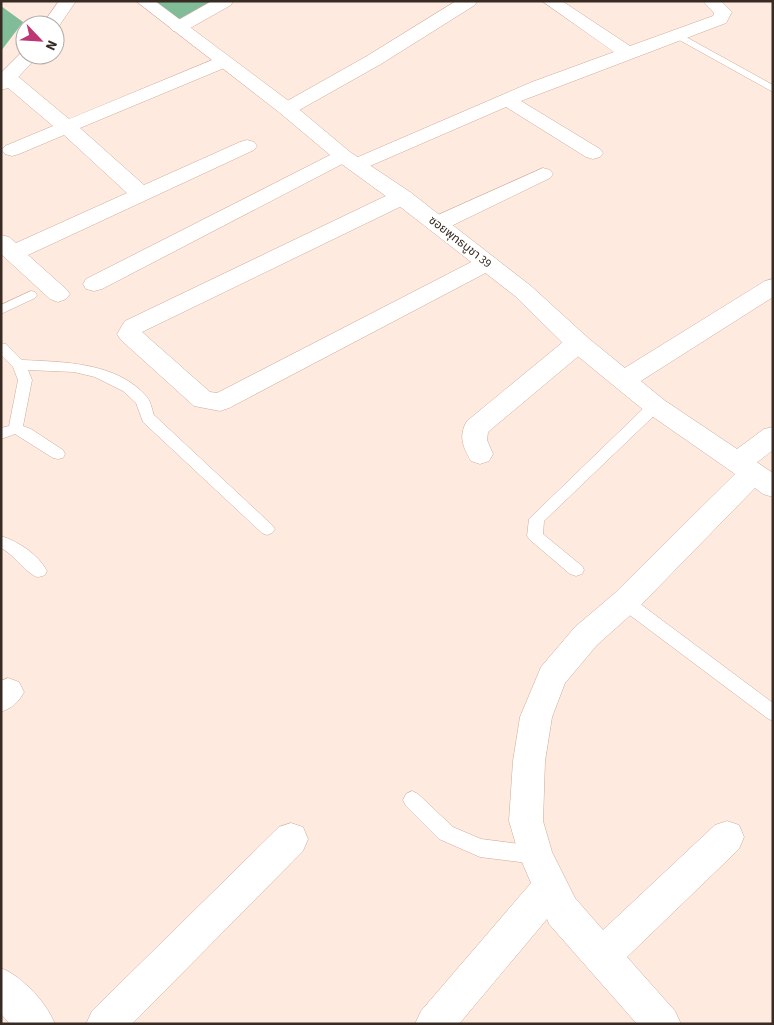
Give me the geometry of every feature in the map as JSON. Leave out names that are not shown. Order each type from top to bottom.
[{"type":"street","points":[[58,15],[68,1]]},
{"type":"street","name":"ซอยพุทธบูชา 39","points":[[144,1],[523,291],[578,343],[655,406],[754,474]]},
{"type":"street","points":[[179,27],[225,1]]},
{"type":"street","points":[[287,109],[374,60],[469,1]]},
{"type":"street","points":[[550,1],[628,53]]},
{"type":"street","points":[[94,284],[350,160],[628,53],[720,20],[723,12],[711,1]]},
{"type":"street","points":[[12,150],[222,62]]},
{"type":"street","points":[[20,65],[5,81],[67,127],[141,194]]},
{"type":"street","points":[[508,100],[593,153]]},
{"type":"street","points":[[58,294],[7,247],[141,194],[247,146]]},
{"type":"street","points":[[437,224],[543,174]]},
{"type":"street","points":[[402,197],[133,327],[129,334],[203,400],[220,402],[487,264]]},
{"type":"street","points":[[624,380],[773,286]]},
{"type":"street","points":[[480,454],[474,440],[476,428],[578,343]]},
{"type":"street","points":[[662,1024],[562,911],[536,855],[526,820],[529,761],[536,717],[552,676],[586,636],[625,602],[754,474],[773,436]]},
{"type":"street","points":[[601,956],[727,837]]},
{"type":"street","points":[[105,1024],[291,839]]},
{"type":"street","points":[[434,1024],[552,886]]},
{"type":"street","points":[[1,986],[36,1024]]},
{"type":"lane","points":[[676,36],[773,89]]},
{"type":"lane","points":[[1,310],[31,294]]},
{"type":"lane","points":[[3,353],[19,365],[25,380],[15,429]]},
{"type":"lane","points":[[19,365],[74,366],[99,373],[128,388],[142,401],[148,418],[267,529]]},
{"type":"lane","points":[[576,570],[535,536],[537,519],[655,406]]},
{"type":"lane","points":[[1,434],[15,429],[26,433],[58,454]]},
{"type":"lane","points":[[1,542],[8,544],[26,557],[38,571]]},
{"type":"lane","points":[[625,602],[773,713]]},
{"type":"lane","points":[[412,800],[446,833],[480,848],[536,855]]},
{"type":"green space","points":[[153,1],[216,1],[179,23]]},
{"type":"green space","points":[[1,6],[15,16],[15,33],[1,51]]}]
